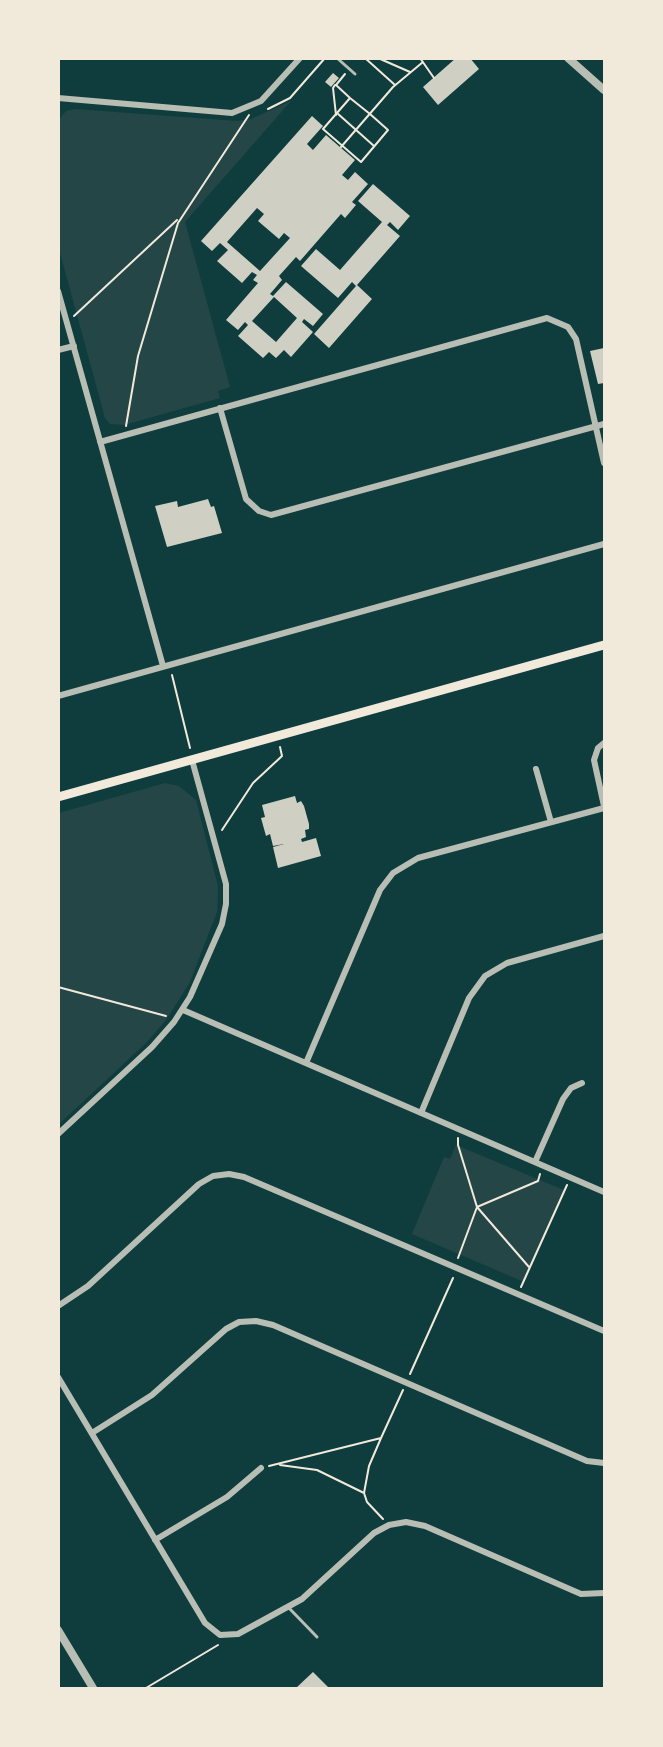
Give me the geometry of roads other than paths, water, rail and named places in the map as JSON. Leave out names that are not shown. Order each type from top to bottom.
[{"type":"main road","points":[[58,797],[604,645]]},
{"type":"street","points":[[58,98],[223,113],[249,108],[269,94],[300,58]]},
{"type":"street","points":[[568,58],[604,90]]},
{"type":"street","points":[[58,291],[166,666]]},
{"type":"street","points":[[100,442],[548,318],[568,327],[576,339],[604,463]]},
{"type":"street","points":[[58,350],[74,346]]},
{"type":"street","points":[[220,408],[246,499],[259,511],[271,515],[604,424]]},
{"type":"street","points":[[58,696],[604,544]]},
{"type":"street","points":[[306,1063],[380,890],[393,873],[418,858],[604,807],[594,760],[598,748],[604,743]]},
{"type":"street","points":[[58,1134],[152,1047],[174,1022],[196,984],[225,914],[226,884],[192,760]]},
{"type":"street","points":[[536,768],[551,822]]},
{"type":"street","points":[[421,1113],[469,998],[484,976],[507,963],[604,936]]},
{"type":"street","points":[[183,1010],[604,1191]]},
{"type":"street","points":[[535,1162],[563,1099],[571,1088],[582,1083]]},
{"type":"street","points":[[58,1306],[88,1286],[199,1184],[222,1174],[244,1177],[604,1331]]},
{"type":"street","points":[[92,1433],[152,1395],[226,1329],[247,1321],[265,1322],[587,1461],[604,1463]]},
{"type":"street","points":[[58,1377],[209,1628],[220,1635],[236,1635],[287,1607],[314,1589],[374,1533],[389,1525],[406,1522],[425,1526],[581,1594],[604,1593]]},
{"type":"street","points":[[155,1540],[227,1497],[261,1468]]},
{"type":"street","points":[[58,1630],[93,1689]]},
{"type":"lane","points":[[337,58],[355,74]]},
{"type":"lane","points":[[287,1607],[317,1637]]}]
